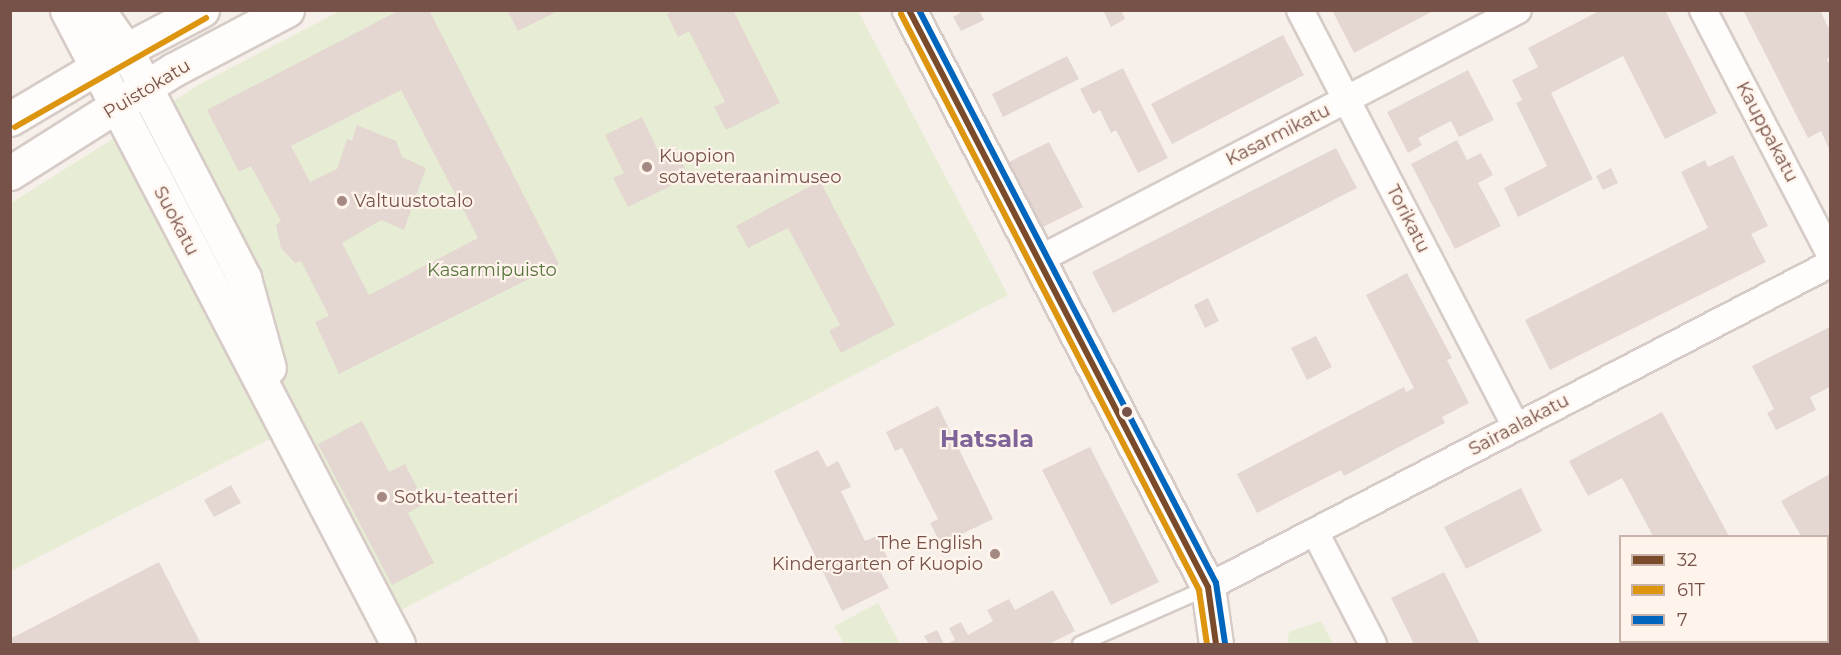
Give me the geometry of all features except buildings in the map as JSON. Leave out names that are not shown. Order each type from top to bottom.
[{"type":"main road","name":"Suokatu","points":[[67,10],[398,645]]},
{"type":"main road","name":"Suokatu","points":[[98,10],[126,50],[244,278],[286,430]]},
{"type":"main road","points":[[10,119],[96,67],[202,10]]},
{"type":"main road","name":"Puistokatu","points":[[10,173],[146,88],[287,10]]},
{"type":"main road","points":[[909,10],[1208,587],[1216,645]]},
{"type":"street","name":"Torikatu","points":[[1300,10],[1516,427]]},
{"type":"street","name":"Kasarmikatu","points":[[1038,260],[1518,10]]},
{"type":"street","name":"Kauppakatu","points":[[1703,10],[1830,254]]},
{"type":"street","name":"Sairaalakatu","points":[[1208,587],[1830,264]]},
{"type":"street","points":[[1315,532],[1373,645]]},
{"type":"lane","points":[[1080,645],[1208,587]]},
{"type":"green space","name":"Kasarmipuisto","points":[[340,11],[858,11],[1008,295],[384,619],[286,431],[11,571],[11,203],[202,83]]},
{"type":"green space","points":[[878,603],[900,644],[844,644],[834,626]]},
{"type":"green space","points":[[1321,621],[1333,644],[1287,644],[1289,632]]},
{"type":"transit line","name":"32","points":[[909,10],[1208,587],[1216,644]]},
{"type":"transit line","name":"7","points":[[919,10],[1216,583],[1225,643]]},
{"type":"transit line","name":"61T","points":[[901,14],[1199,590],[1207,644]]},
{"type":"transit line","name":"61T","points":[[15,127],[206,18]]},
{"type":"place","name":"Kuopion sotaveteraanimuseo","points":[[647,167]]},
{"type":"place","name":"Valtuustotalo","points":[[342,201]]},
{"type":"place","name":"Sotku-teatteri","points":[[382,497]]},
{"type":"place","name":"The English Kindergarten of Kuopio","points":[[995,554]]},
{"type":"district","name":"Hatsala","points":[[987,439]]}]
